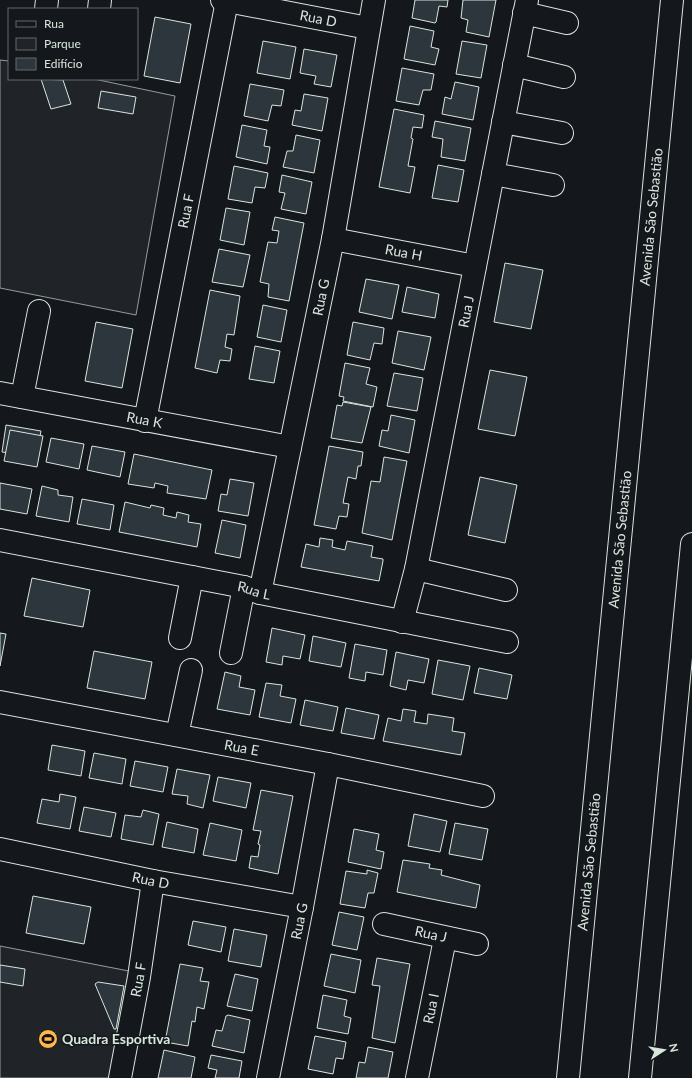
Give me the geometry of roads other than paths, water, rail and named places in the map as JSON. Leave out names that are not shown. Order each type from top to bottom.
[{"type":"street","name":"Rua D","points":[[225,0],[368,28]]},
{"type":"street","name":"Rua F","points":[[144,421],[225,0]]},
{"type":"street","name":"Rua G","points":[[231,654],[252,590],[290,448],[333,239],[374,0]]},
{"type":"street","name":"Avenida São Sebastião","points":[[568,1078],[672,0]]},
{"type":"street","points":[[526,6],[566,23]]},
{"type":"street","name":"Rua J","points":[[402,622],[416,569],[526,6]]},
{"type":"street","points":[[514,65],[564,77]]},
{"type":"street","points":[[503,122],[562,133]]},
{"type":"street","points":[[493,174],[552,185]]},
{"type":"street","name":"Rua H","points":[[333,239],[475,266]]},
{"type":"street","points":[[22,397],[39,311]]},
{"type":"street","name":"Rua K","points":[[0,393],[290,448]]},
{"type":"street","name":"Rua L","points":[[0,540],[192,577],[402,622],[507,642]]},
{"type":"street","points":[[640,1078],[692,544]]},
{"type":"street","points":[[416,569],[506,590]]},
{"type":"street","points":[[180,638],[192,577]]},
{"type":"street","points":[[177,735],[191,670]]},
{"type":"street","name":"Rua E","points":[[0,702],[328,764],[483,796]]},
{"type":"street","name":"Rua G","points":[[268,1078],[302,907],[328,764]]},
{"type":"street","name":"Rua D","points":[[0,849],[153,881],[302,907]]},
{"type":"street","name":"Rua F","points":[[120,1078],[139,977],[153,881]]},
{"type":"street","name":"Rua J","points":[[384,924],[477,944]]},
{"type":"street","name":"Rua I","points":[[416,1078],[445,938]]},
{"type":"place","name":"Quadra Esportiva","points":[[48,1039]]}]
